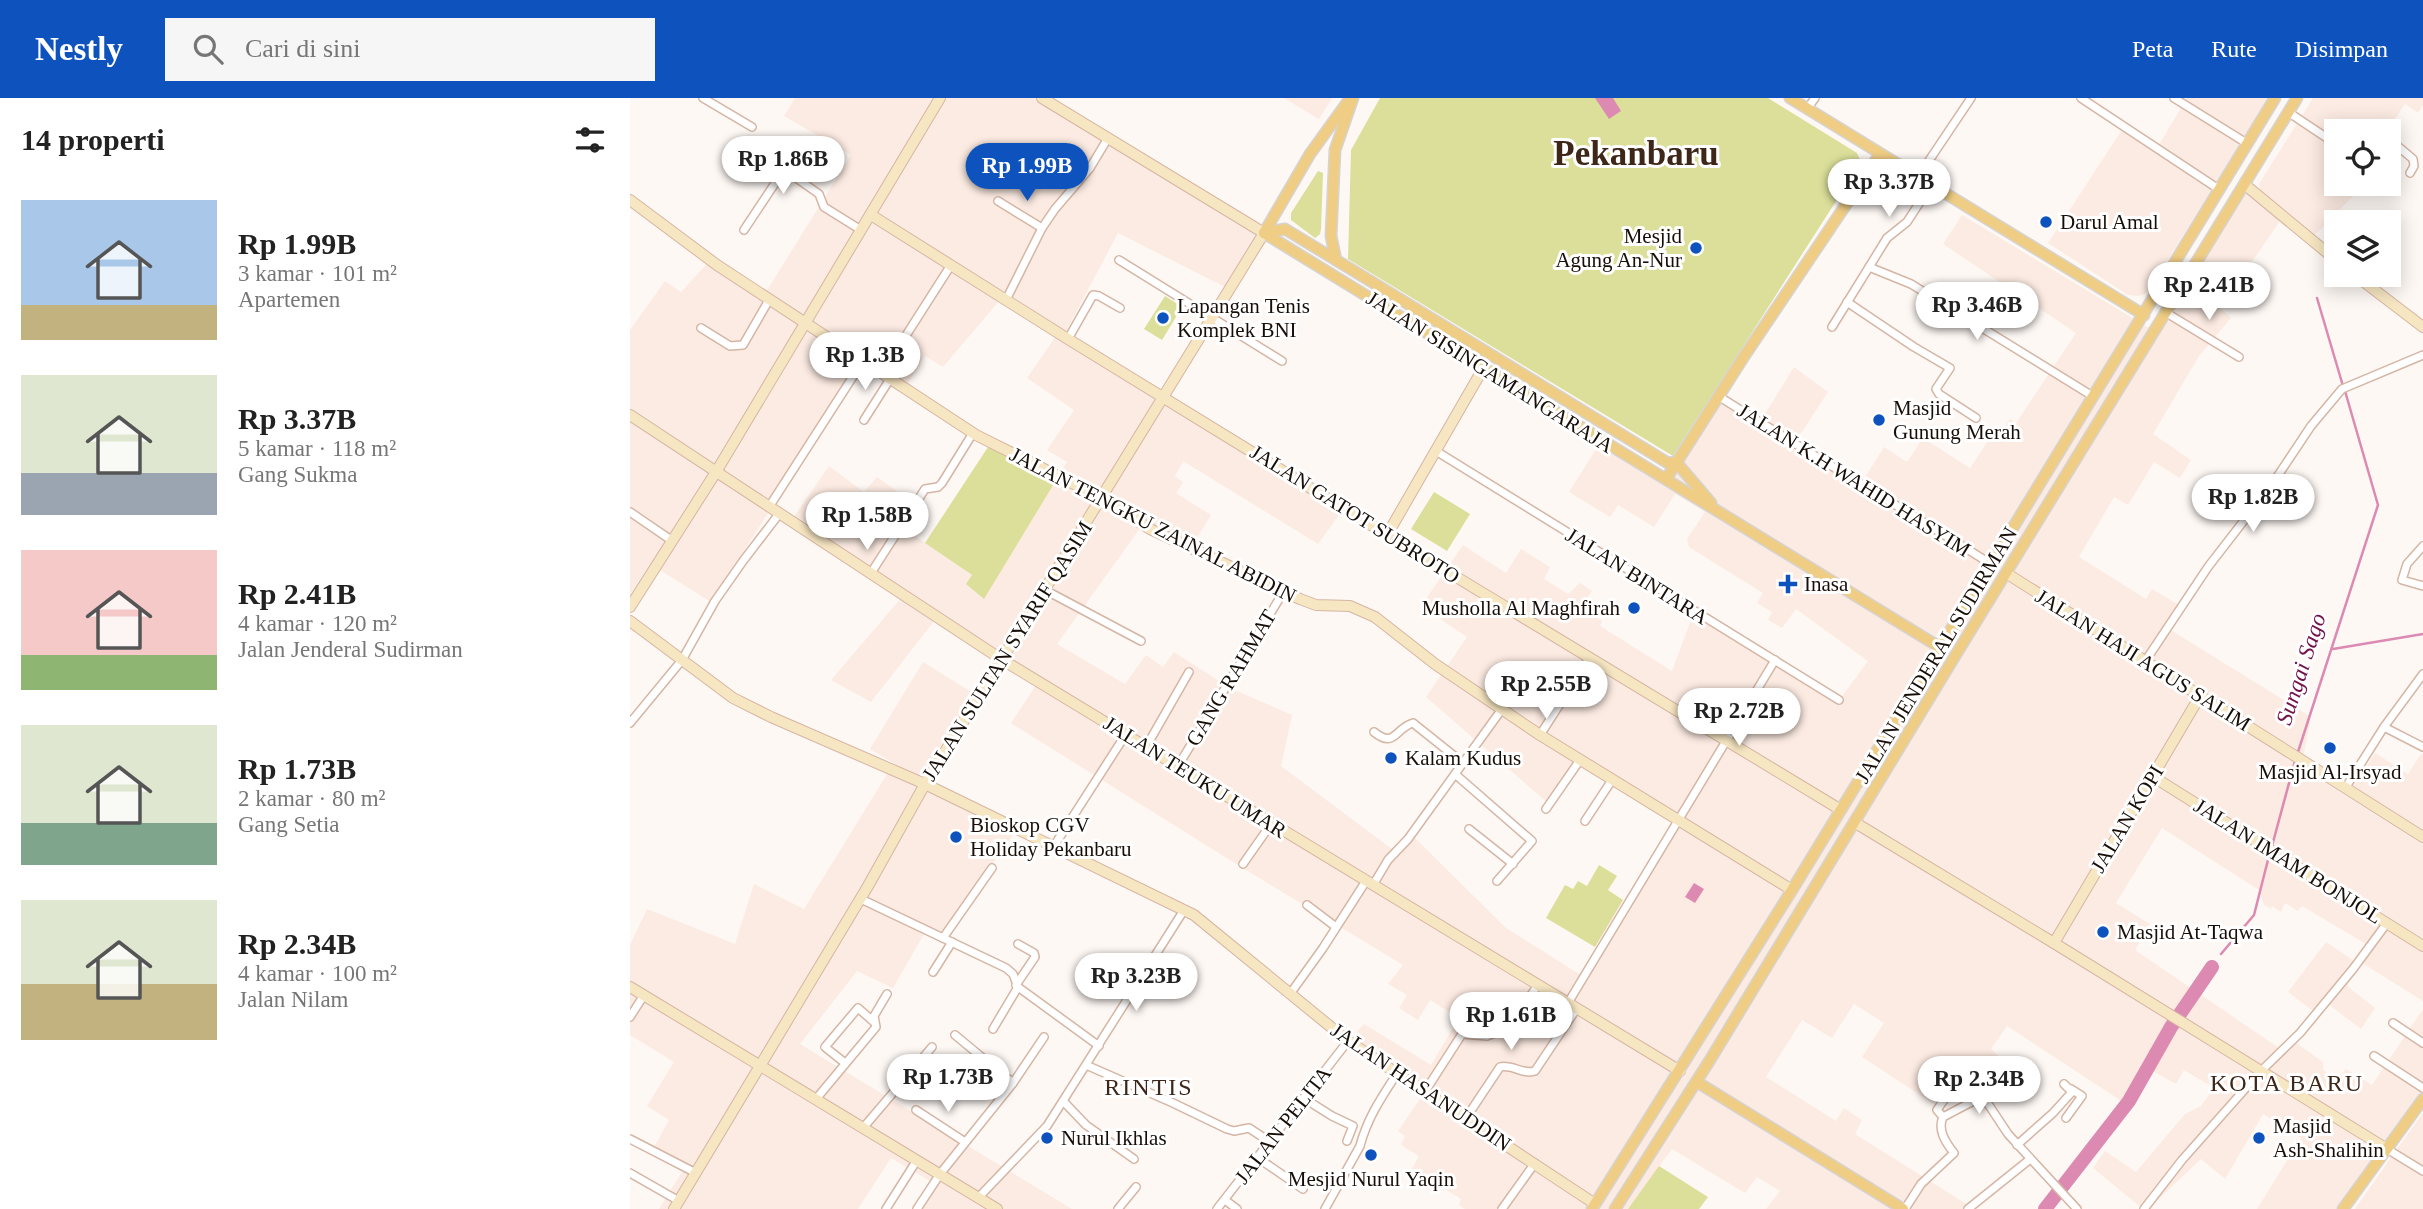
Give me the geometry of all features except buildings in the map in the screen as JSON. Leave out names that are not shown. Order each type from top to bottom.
[{"type":"main road","name":"JALAN SULTAN SYARIF QASIM","points":[[1264,233],[1310,154],[1352,98]]},
{"type":"main road","points":[[1336,260],[1331,236],[1335,150],[1352,98]]},
{"type":"main road","points":[[1790,98],[2144,314]]},
{"type":"main road","name":"JALAN JENDERAL SUDIRMAN","points":[[1593,1207],[1941,648],[2275,98]]},
{"type":"main road","name":"JALAN JENDERAL SUDIRMAN","points":[[1615,1209],[1710,1060],[2297,98]]},
{"type":"main road","points":[[1666,479],[1880,154]]},
{"type":"main road","name":"JALAN SISINGAMANGARAJA","points":[[1264,233],[1285,229],[1668,463],[1676,463],[1717,510]]},
{"type":"main road","name":"JALAN SISINGAMANGARAJA","points":[[1264,233],[1941,648]]},
{"type":"main road","points":[[1472,344],[1484,367]]},
{"type":"main road","points":[[1692,1050],[1695,1063],[1702,1065],[1710,1060]]},
{"type":"main road","points":[[1677,1076],[1686,1077],[1694,1086],[1904,1209]]},
{"type":"main road","points":[[2343,1209],[2423,1099]]},
{"type":"street","points":[[703,98],[752,127]]},
{"type":"street","points":[[630,607],[716,472],[940,98]]},
{"type":"street","name":"JALAN SISINGAMANGARAJA","points":[[1042,98],[1264,233]]},
{"type":"street","points":[[1807,108],[1815,98]]},
{"type":"street","points":[[1918,177],[1971,98]]},
{"type":"street","points":[[2081,98],[2220,190]]},
{"type":"street","points":[[2174,98],[2248,144]]},
{"type":"street","points":[[2288,112],[2324,136]]},
{"type":"street","points":[[1006,300],[1042,228],[1090,168],[1108,138]]},
{"type":"street","points":[[744,230],[799,146]]},
{"type":"street","points":[[2401,149],[2413,159],[2414,166],[2410,173]]},
{"type":"street","points":[[765,156],[819,194],[824,207],[862,230]]},
{"type":"street","points":[[2244,184],[2324,250]]},
{"type":"street","points":[[1832,327],[1886,239],[1907,222],[1931,185]]},
{"type":"street","name":"JALAN TENGKU ZAINAL ABIDIN","points":[[630,200],[717,265],[972,433],[1102,498],[1161,534],[1310,603],[1336,604],[1362,610],[1540,736],[1792,890]]},
{"type":"street","points":[[998,201],[1042,228]]},
{"type":"street","name":"JALAN GATOT SUBROTO","points":[[871,215],[1068,339],[1841,810]]},
{"type":"street","name":"JALAN SULTAN SYARIF QASIM","points":[[676,1205],[861,899],[925,783],[1264,233]]},
{"type":"street","points":[[1119,260],[1282,361]]},
{"type":"street","points":[[864,420],[886,376],[951,265]]},
{"type":"street","points":[[1869,267],[1911,284],[2094,397]]},
{"type":"street","points":[[2371,287],[2423,327]]},
{"type":"street","points":[[1068,339],[1093,295],[1120,308]]},
{"type":"street","points":[[701,328],[730,346],[743,345],[769,300]]},
{"type":"street","points":[[1847,302],[1950,368],[1936,389],[1938,394],[1976,418]]},
{"type":"street","points":[[2165,312],[2239,357]]},
{"type":"street","points":[[2146,660],[2208,567],[2273,483],[2311,426],[2342,389],[2423,355]]},
{"type":"street","points":[[769,507],[863,361]]},
{"type":"street","points":[[1387,534],[1484,367]]},
{"type":"street","name":"JALAN K.H WAHID HASYIM","points":[[1720,394],[1723,399],[1811,455],[1862,482],[1991,564]]},
{"type":"street","name":"JALAN TEUKU UMAR","points":[[630,415],[1002,659],[1573,1006],[1677,1076]]},
{"type":"street","points":[[871,573],[925,489],[938,487],[942,483],[972,433]]},
{"type":"street","name":"JALAN BINTARA","points":[[1436,451],[1839,700]]},
{"type":"street","points":[[630,512],[671,540]]},
{"type":"street","points":[[630,723],[682,660],[715,601],[779,514]]},
{"type":"street","points":[[2423,546],[2407,564],[2402,580],[2423,586]]},
{"type":"street","name":"JALAN HAJI AGUS SALIM","points":[[2006,573],[2423,837]]},
{"type":"street","points":[[1045,590],[1141,641]]},
{"type":"street","name":"GANG RAHMAT","points":[[1178,766],[1284,591]]},
{"type":"street","name":"JALAN HASANUDDIN","points":[[630,621],[733,698],[925,783],[1194,915],[1348,1041],[1396,1075],[1535,1163],[1593,1207]]},
{"type":"street","points":[[1540,736],[1590,657]]},
{"type":"street","points":[[1466,1118],[1500,1067],[1506,1066],[1529,1073],[1535,1071],[1774,660]]},
{"type":"street","points":[[1146,747],[1189,672]]},
{"type":"street","points":[[2346,787],[2384,727],[2423,674]]},
{"type":"street","name":"JALAN KOPI","points":[[2054,943],[2200,696]]},
{"type":"street","points":[[1290,994],[1336,927],[1369,883],[1408,839],[1502,709]]},
{"type":"street","points":[[1374,732],[1386,739],[1392,738],[1407,724],[1413,723],[1463,763]]},
{"type":"street","points":[[2384,727],[2423,747]]},
{"type":"street","points":[[1054,846],[1126,734]]},
{"type":"street","points":[[1546,808],[1580,760]]},
{"type":"street","points":[[1455,774],[1532,840],[1497,881]]},
{"type":"street","name":"JALAN IMAM BONJOL","points":[[2152,776],[2423,946]]},
{"type":"street","points":[[1585,821],[1612,780]]},
{"type":"street","points":[[1854,822],[2423,1171]]},
{"type":"street","points":[[1244,864],[1271,824]]},
{"type":"street","points":[[1469,828],[1513,864]]},
{"type":"street","points":[[943,938],[992,868]]},
{"type":"street","points":[[861,899],[1006,968],[1013,974],[1017,986],[1100,1046]]},
{"type":"street","points":[[1307,905],[1336,927]]},
{"type":"street","points":[[978,1198],[1047,1126],[1100,1046],[1184,909]]},
{"type":"street","points":[[2144,1209],[2182,1160],[2261,1071],[2300,1033],[2387,923]]},
{"type":"street","points":[[933,972],[953,942]]},
{"type":"street","points":[[993,1030],[1035,957],[1034,953],[1018,944]]},
{"type":"street","points":[[1424,1093],[1461,1034],[1487,1036],[1508,1028],[1538,985]]},
{"type":"street","points":[[630,987],[997,1209]]},
{"type":"street","points":[[877,1025],[874,1016],[887,994]]},
{"type":"street","points":[[630,1017],[644,995]]},
{"type":"street","points":[[845,1063],[825,1047],[858,1008],[877,1025]]},
{"type":"street","points":[[2393,1023],[2423,1043]]},
{"type":"street","points":[[816,1099],[877,1025]]},
{"type":"street","points":[[955,1035],[1013,1083]]},
{"type":"street","points":[[917,1209],[940,1174],[1013,1083],[1044,1037]]},
{"type":"street","name":"JALAN PELITA","points":[[1217,1209],[1348,1041]]},
{"type":"street","points":[[863,1128],[932,1047]]},
{"type":"street","points":[[2374,1055],[2423,1088]]},
{"type":"street","points":[[1086,1065],[1227,1129],[1234,1131],[1249,1128],[1270,1142]]},
{"type":"street","points":[[1943,1117],[1937,1110],[1965,1069],[2017,1145],[2077,1209]]},
{"type":"street","points":[[1325,1209],[1360,1146],[1361,1136],[1372,1113],[1396,1075]]},
{"type":"street","points":[[2017,1145],[2072,1092],[2068,1086],[2082,1096],[2066,1118]]},
{"type":"street","points":[[1943,1117],[1983,1096]]},
{"type":"street","points":[[1305,1099],[1353,1126],[1347,1141]]},
{"type":"street","points":[[1064,1102],[1086,1125],[1134,1159]]},
{"type":"street","points":[[916,1110],[965,1142]]},
{"type":"street","points":[[1904,1209],[1921,1184],[1954,1153],[1946,1142],[1941,1127],[1943,1117]]},
{"type":"street","points":[[630,1139],[696,1173]]},
{"type":"street","points":[[1258,1158],[1303,1189]]},
{"type":"street","points":[[886,1209],[917,1160]]},
{"type":"street","points":[[1969,1209],[2029,1160]]},
{"type":"street","points":[[1502,1209],[1535,1163]]},
{"type":"street","points":[[630,1173],[676,1205]]},
{"type":"street","points":[[1118,1209],[1136,1187]]},
{"type":"street","points":[[1225,1200],[1237,1209]]},
{"type":"shaded area","points":[[795,98],[1034,98],[1256,235],[1225,287],[1118,233],[1063,337],[1344,508],[1318,544],[1183,461],[1175,476],[1183,482],[1176,493],[1211,515],[1189,551],[1141,527],[1057,644],[1125,684],[1146,655],[1163,667],[1174,652],[1230,688],[1292,715],[1281,766],[1400,855],[1415,838],[1506,928],[1584,977],[1678,821],[1580,760],[1549,804],[1426,697],[1467,637],[1421,606],[1463,545],[1506,573],[1521,549],[1550,567],[1544,579],[1568,594],[1580,583],[1592,591],[1584,603],[1589,607],[1587,612],[1602,621],[1600,626],[1672,671],[1694,612],[1840,699],[1868,661],[1796,609],[1782,628],[1768,620],[1772,612],[1757,603],[1763,593],[1689,547],[1687,539],[1705,512],[1675,494],[1654,527],[1618,505],[1610,517],[1569,492],[1602,440],[1666,479],[1720,394],[1760,422],[1794,367],[1828,392],[1794,444],[1862,482],[1884,447],[1907,462],[1923,438],[1970,468],[1992,435],[1997,437],[2010,419],[2016,423],[2076,333],[1943,244],[1962,215],[2149,328],[2237,186],[2280,221],[2220,308],[2231,318],[2199,356],[2153,434],[2191,460],[2180,478],[2154,462],[2128,505],[2114,497],[2079,557],[2146,599],[2152,589],[2179,605],[2166,627],[2311,717],[2301,768],[2423,844],[2423,1001],[2362,963],[2347,986],[2375,1008],[2361,1029],[2323,1000],[2313,1011],[2288,992],[2326,942],[2354,961],[2366,944],[2302,906],[2298,911],[2285,903],[2281,912],[2272,906],[2271,909],[2264,905],[2259,890],[2162,828],[2116,903],[2150,924],[2135,950],[2282,1050],[2291,1039],[2323,1062],[2323,1069],[2328,1074],[2326,1080],[2332,1085],[2346,1069],[2372,1085],[2423,1009],[2423,1090],[2337,1209],[2257,1209],[2301,1138],[2263,1114],[2225,1179],[2201,1159],[2148,1209],[2143,1209],[2093,1168],[2105,1151],[2136,1172],[2185,1114],[2201,1106],[2214,1088],[2184,1070],[2176,1084],[2147,1068],[2126,1104],[2007,1026],[1991,1049],[2017,1074],[1985,1110],[1963,1089],[1974,1077],[1964,1069],[1940,1108],[1862,1057],[1884,1023],[1854,1004],[1832,1038],[1802,1020],[1766,1077],[1836,1121],[1844,1108],[1862,1120],[1855,1134],[1968,1205],[1965,1209],[1766,1209],[1780,1191],[1757,1177],[1745,1193],[1672,1149],[1628,1209],[1465,1209],[1459,1205],[1461,1199],[1412,1169],[1419,1156],[1401,1145],[1405,1136],[1398,1131],[1424,1093],[1348,1041],[1364,1024],[1431,1065],[1459,1018],[1430,1000],[1418,1020],[1399,1008],[1407,995],[1388,984],[1403,965],[1011,723],[1038,682],[935,620],[871,702],[831,680],[902,597],[789,524],[829,466],[864,492],[877,477],[912,502],[898,524],[973,576],[984,598],[1067,462],[1047,450],[1074,410],[1027,378],[1056,336],[1000,300],[943,367],[925,356],[906,386],[866,361],[711,602],[650,564],[630,594],[630,330],[665,281],[681,292],[714,256],[766,292],[851,155],[784,116]]},
{"type":"shaded area","points":[[1284,98],[1332,98],[1319,119]]},
{"type":"shaded area","points":[[1595,98],[1613,98],[1621,111],[1609,119]]},
{"type":"shaded area","points":[[2187,98],[2275,98],[2217,186],[2157,148]]},
{"type":"shaded area","points":[[2313,98],[2423,98],[2423,105],[2418,113],[2405,104],[2395,119],[2324,119],[2324,196],[2353,196],[2339,210],[2324,210],[2324,226],[2313,237],[2260,193],[2259,184]]},
{"type":"shaded area","points":[[2122,130],[2212,189],[2147,293],[2139,296],[2128,295],[2048,243]]},
{"type":"shaded area","points":[[923,662],[973,693],[920,779],[870,749]]},
{"type":"shaded area","points":[[2375,753],[2408,774],[2421,754],[2423,755],[2423,831],[2354,786]]},
{"type":"shaded area","points":[[889,771],[1015,832],[939,939],[924,934],[893,988],[857,971],[800,1044],[1072,1209],[920,1209],[935,1184],[891,1158],[858,1209],[659,1209],[684,1169],[651,1153],[669,1120],[647,1106],[674,1062],[630,1035],[630,945],[647,909],[735,944],[754,884],[804,909]]},
{"type":"shaded area","points":[[1694,883],[1704,889],[1695,903],[1685,897]]},
{"type":"shaded area","points":[[2423,1113],[2423,1209],[2355,1209],[2395,1152]]},
{"type":"green space","points":[[1380,98],[1768,98],[1857,153],[1861,162],[1673,456],[1348,259],[1351,150]]},
{"type":"green space","points":[[1318,171],[1323,173],[1321,229],[1315,238],[1291,220],[1291,213]]},
{"type":"green space","name":"Lapangan Tenis Komplek BNI","points":[[1165,296],[1182,307],[1162,340],[1144,329]]},
{"type":"green space","points":[[988,447],[1055,482],[984,599],[966,584],[972,575],[925,543]]},
{"type":"green space","points":[[1434,492],[1470,514],[1447,551],[1411,529]]},
{"type":"green space","points":[[1599,865],[1617,876],[1608,890],[1623,900],[1595,947],[1546,918],[1565,885],[1573,889],[1578,881],[1587,886]]},
{"type":"green space","points":[[1659,1166],[1708,1197],[1699,1209],[1628,1209]]},
{"type":"waterway","name":"Sungai Sago","points":[[2317,298],[2343,386]]},
{"type":"waterway","name":"Sungai Sago","points":[[2297,755],[2378,505],[2345,391]]},
{"type":"waterway","points":[[2333,649],[2423,634]]},
{"type":"waterway","name":"Sungai Sago","points":[[2272,846],[2295,761]]},
{"type":"waterway","name":"Sungai Sago","points":[[2221,954],[2254,915],[2270,852]]},
{"type":"waterway","name":"Sungai Sago","points":[[2045,1209],[2129,1101],[2171,1027],[2212,967]]},
{"type":"place","name":"Darul Amal","points":[[2046,222]]},
{"type":"place","name":"Mesjid Agung An-Nur","points":[[1696,248]]},
{"type":"place","name":"Lapangan Tenis Komplek BNI","points":[[1163,318]]},
{"type":"place","name":"Masjid Gunung Merah","points":[[1879,420]]},
{"type":"place","name":"Inasa","points":[[1788,584]]},
{"type":"place","name":"Musholla Al Maghfirah","points":[[1634,608]]},
{"type":"place","name":"Masjid Al-Irsyad","points":[[2330,748]]},
{"type":"place","name":"Kalam Kudus","points":[[1391,758]]},
{"type":"place","name":"Bioskop CGV Holiday Pekanbaru","points":[[956,837]]},
{"type":"place","name":"Masjid At-Taqwa","points":[[2103,932]]},
{"type":"place","name":"Nurul Ikhlas","points":[[1047,1138]]},
{"type":"place","name":"Masjid Ash-Shalihin","points":[[2259,1138]]},
{"type":"place","name":"Mesjid Nurul Yaqin","points":[[1371,1155]]},
{"type":"district","name":"Pekanbaru","points":[[1636,153]]},
{"type":"district","name":"KOTA BARU","points":[[2287,1083]]},
{"type":"district","name":"RINTIS","points":[[1149,1087]]}]
